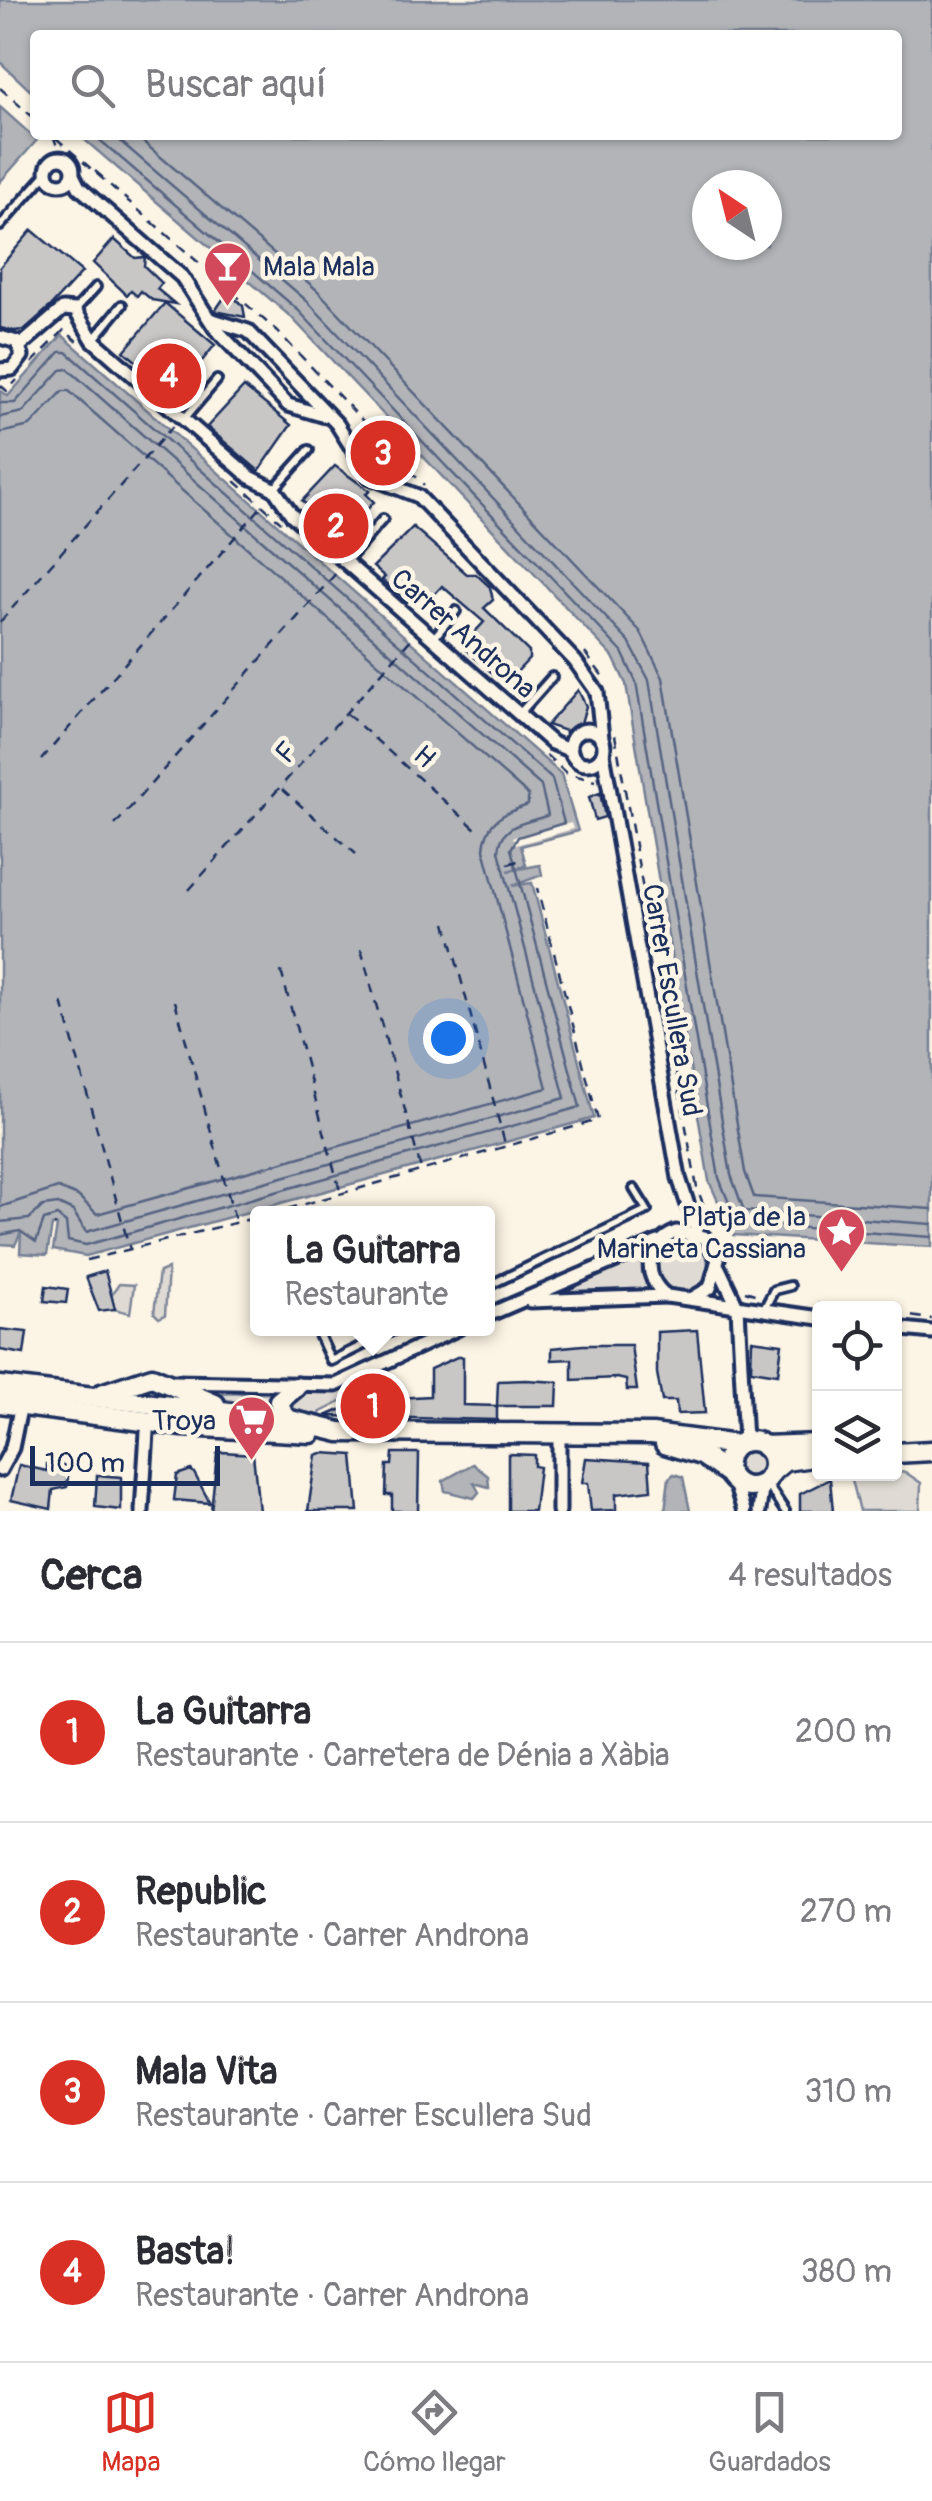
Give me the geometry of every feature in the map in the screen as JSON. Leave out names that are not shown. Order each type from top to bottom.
[{"type":"street","points":[[72,182],[54,184],[46,174],[50,162],[62,158],[69,162],[72,182],[182,277],[228,341],[288,404],[320,413],[337,424]]},
{"type":"street","points":[[20,346],[63,309],[76,310]]},
{"type":"street","name":"Carrer Androna","points":[[76,310],[92,347],[178,423],[250,477],[274,489],[342,567],[434,638],[552,744],[571,751]]},
{"type":"street","points":[[210,319],[248,330],[337,424],[370,476],[426,504],[599,682],[604,753],[589,764],[580,762],[571,751],[575,736],[584,731],[599,682]]},
{"type":"street","points":[[228,341],[238,328]]},
{"type":"street","points":[[0,338],[12,338],[20,346],[22,356],[16,366],[0,370]]},
{"type":"street","points":[[584,731],[602,738]]},
{"type":"street","name":"Carrer Escullera Sud","points":[[604,753],[686,1208],[696,1233]]},
{"type":"street","name":"Carrer Escullera Sud","points":[[589,764],[601,775],[612,800]]},
{"type":"street","points":[[676,1232],[686,1208]]},
{"type":"street","points":[[495,1312],[676,1232],[696,1233],[711,1243],[718,1268],[738,1308],[749,1444]]},
{"type":"street","points":[[658,1242],[650,1272],[667,1296]]},
{"type":"street","points":[[691,1300],[710,1288],[718,1268]]},
{"type":"street","points":[[521,1302],[667,1296],[812,1317]]},
{"type":"street","points":[[902,1329],[932,1332]]},
{"type":"street","points":[[166,1381],[206,1386],[348,1382],[443,1336]]},
{"type":"street","points":[[0,1386],[80,1396],[133,1394],[152,1376],[186,1393],[332,1431]]},
{"type":"street","points":[[142,1511],[154,1420],[173,1395],[166,1381]]},
{"type":"street","points":[[154,1420],[186,1393],[206,1386]]},
{"type":"street","points":[[290,1420],[283,1415],[279,1400],[296,1386]]},
{"type":"street","points":[[133,1394],[154,1420]]},
{"type":"street","points":[[133,1394],[154,1420]]},
{"type":"street","points":[[0,1403],[284,1433],[664,1434],[749,1444],[812,1444]]},
{"type":"street","points":[[0,1470],[12,1448],[21,1404]]},
{"type":"street","points":[[154,1420],[290,1420]]},
{"type":"street","points":[[559,1511],[560,1435]]},
{"type":"street","points":[[636,1436],[695,1452],[749,1487],[767,1479],[785,1461],[812,1457]]},
{"type":"street","points":[[902,1442],[932,1440]]},
{"type":"street","points":[[744,1511],[728,1458],[749,1444]]},
{"type":"street","points":[[749,1444],[772,1457],[759,1511]]},
{"type":"street","points":[[902,1453],[932,1451]]},
{"type":"lane","points":[[0,226],[46,174]]},
{"type":"lane","points":[[76,310],[96,287]]},
{"type":"lane","points":[[92,347],[122,305]]},
{"type":"lane","points":[[178,423],[217,380]]},
{"type":"lane","points":[[274,489],[309,450]]},
{"type":"lane","points":[[342,567],[383,519]]},
{"type":"lane","points":[[434,638],[456,611]]},
{"type":"lane","points":[[519,714],[552,677]]},
{"type":"lane","points":[[495,1283],[647,1210],[634,1189]]},
{"type":"lane","points":[[764,1311],[767,1297],[790,1286]]},
{"type":"lane","points":[[319,1336],[331,1360],[381,1336]]},
{"type":"lane","points":[[767,1479],[785,1511]]},
{"type":"path","points":[[0,88],[30,115]]},
{"type":"path","points":[[56,140],[62,158]]},
{"type":"path","points":[[59,140],[278,332],[424,485]]},
{"type":"path","points":[[94,171],[74,149],[109,183]]},
{"type":"path","points":[[30,366],[64,330],[92,347]]},
{"type":"path","points":[[0,399],[18,379]]},
{"type":"path","points":[[0,385],[7,391]]},
{"type":"path","points":[[0,622],[178,423]]},
{"type":"path","points":[[232,479],[287,528]]},
{"type":"path","points":[[41,760],[262,506]]},
{"type":"path","points":[[115,825],[342,567]]},
{"type":"path","name":"F","points":[[189,890],[412,639]]},
{"type":"path","points":[[581,648],[600,669],[599,682]]},
{"type":"path","name":"H","points":[[347,714],[476,829]]},
{"type":"path","points":[[612,722],[697,1188],[716,1238]]},
{"type":"path","points":[[538,748],[566,773],[596,781],[602,788]]},
{"type":"path","points":[[280,788],[356,854]]},
{"type":"path","points":[[508,864],[524,859]]},
{"type":"path","points":[[298,1206],[598,1120],[537,888]]},
{"type":"path","points":[[446,923],[505,1146]]},
{"type":"path","points":[[361,949],[421,1170]]},
{"type":"path","points":[[280,971],[341,1194]]},
{"type":"path","points":[[175,1000],[236,1223]]},
{"type":"path","points":[[62,1002],[130,1250]]},
{"type":"path","points":[[88,1260],[250,1219]]},
{"type":"path","points":[[738,1286],[767,1297]]},
{"type":"path","points":[[902,1315],[932,1318]]},
{"type":"shaded area","points":[[682,1240],[701,1247],[708,1266],[701,1285],[682,1292],[663,1285],[656,1266],[663,1247]]},
{"type":"shaded area","points":[[643,1257],[642,1273],[651,1291],[558,1294]]},
{"type":"shaded area","points":[[168,1269],[165,1315],[159,1318],[154,1313],[159,1272]]},
{"type":"shaded area","points":[[119,1284],[134,1285],[130,1313],[114,1309],[111,1296]]},
{"type":"shaded area","points":[[355,1386],[363,1391],[321,1412],[316,1420],[286,1413],[290,1394]]},
{"type":"shaded area","points":[[273,1393],[271,1410],[201,1394]]},
{"type":"shaded area","points":[[749,1450],[758,1454],[762,1463],[758,1472],[749,1476],[740,1472],[736,1463],[740,1454]]},
{"type":"shaded area","points":[[902,1472],[921,1483],[920,1511],[860,1511],[852,1481],[902,1481]]},
{"type":"water","points":[[0,0],[932,0],[932,1247],[733,1235],[709,1181],[626,684],[613,657],[291,317],[85,140],[902,140],[902,30],[30,30],[30,90],[0,62]]},
{"type":"water","points":[[0,107],[30,134],[30,140],[37,140],[0,182]]},
{"type":"water","points":[[62,335],[561,774],[578,831],[521,846],[526,865],[508,871],[540,865],[542,875],[512,886],[532,883],[594,1118],[270,1206],[250,1206],[250,1211],[86,1256],[53,1250],[57,1226],[52,1226],[47,1255],[20,1253],[21,1232],[15,1245],[0,1244],[0,390],[8,396]]},
{"type":"water","points":[[473,1464],[488,1476],[489,1487],[474,1483],[479,1492],[474,1498],[445,1491],[443,1481]]},
{"type":"water","points":[[674,1474],[683,1477],[690,1511],[665,1511],[669,1478]]},
{"type":"pier","points":[[571,823],[573,829],[516,845],[513,837]]},
{"type":"building","points":[[32,230],[82,272],[24,330],[0,328],[0,267]]},
{"type":"building","points":[[114,239],[135,258],[145,257],[144,266],[162,283],[157,289],[175,304],[152,300],[141,291],[137,296],[131,291],[127,295],[93,263]]},
{"type":"building","points":[[228,292],[243,306],[245,317],[215,311]]},
{"type":"building","points":[[165,303],[215,345],[175,394],[124,351]]},
{"type":"building","points":[[244,387],[291,425],[259,471],[207,427]]},
{"type":"building","points":[[377,442],[402,472],[394,476],[377,470],[379,461],[368,450]]},
{"type":"building","points":[[335,466],[370,491],[366,494],[374,502],[342,537],[337,533],[333,537],[304,510],[308,506],[302,501]]},
{"type":"building","points":[[413,527],[467,574],[476,574],[490,587],[493,600],[484,608],[529,652],[529,659],[510,679],[499,679],[462,646],[484,622],[442,586],[422,608],[410,598],[407,602],[373,567]]},
{"type":"building","points":[[578,690],[586,706],[581,723],[565,731],[547,725]]},
{"type":"building","points":[[600,793],[605,817],[595,820],[589,797]]},
{"type":"building","points":[[105,1271],[115,1309],[99,1311],[86,1277]]},
{"type":"building","points":[[46,1286],[68,1289],[66,1303],[44,1301]]},
{"type":"building","points":[[0,1329],[27,1332],[24,1354],[0,1350]]},
{"type":"building","points":[[697,1330],[705,1413],[677,1414],[676,1401],[662,1401],[657,1332]]},
{"type":"building","points":[[752,1340],[782,1344],[778,1374],[751,1370]]},
{"type":"building","points":[[631,1345],[637,1390],[627,1390],[626,1380],[617,1378],[572,1380],[572,1359],[552,1360],[552,1348]]},
{"type":"building","points":[[463,1357],[463,1405],[497,1406],[497,1420],[326,1416],[363,1400],[430,1396],[430,1369]]},
{"type":"building","points":[[498,1381],[558,1382],[557,1406],[497,1406]]},
{"type":"building","points":[[393,1453],[419,1453],[418,1511],[392,1511],[392,1495],[386,1495],[387,1465],[392,1465]]},
{"type":"building","points":[[217,1454],[253,1454],[259,1511],[211,1511]]},
{"type":"building","points":[[508,1454],[534,1455],[534,1466],[539,1467],[534,1511],[508,1511]]},
{"type":"building","points":[[316,1455],[353,1455],[358,1511],[308,1511]]},
{"type":"building","points":[[586,1458],[649,1462],[651,1490],[616,1494],[616,1510],[591,1511],[588,1483],[582,1483]]},
{"type":"building","points":[[47,1464],[69,1466],[67,1487],[53,1490],[51,1509],[11,1500],[19,1465],[47,1471]]},
{"type":"building","points":[[191,1470],[210,1503],[174,1500],[177,1475]]},
{"type":"building","points":[[97,1475],[121,1477],[121,1510],[95,1507]]},
{"type":"building","points":[[830,1481],[833,1511],[800,1511],[800,1494]]},
{"type":"place","name":"Mala Mala","points":[[228,308]]},
{"type":"place","name":"Basta!","points":[[169,376]]},
{"type":"place","name":"Mala Vita","points":[[383,453]]},
{"type":"place","name":"Republic","points":[[336,526]]},
{"type":"place","name":"Platja de la Marineta Cassiana","points":[[841,1274]]},
{"type":"place","name":"La Guitarra","points":[[373,1406]]},
{"type":"place","name":"Troya","points":[[251,1462]]}]
